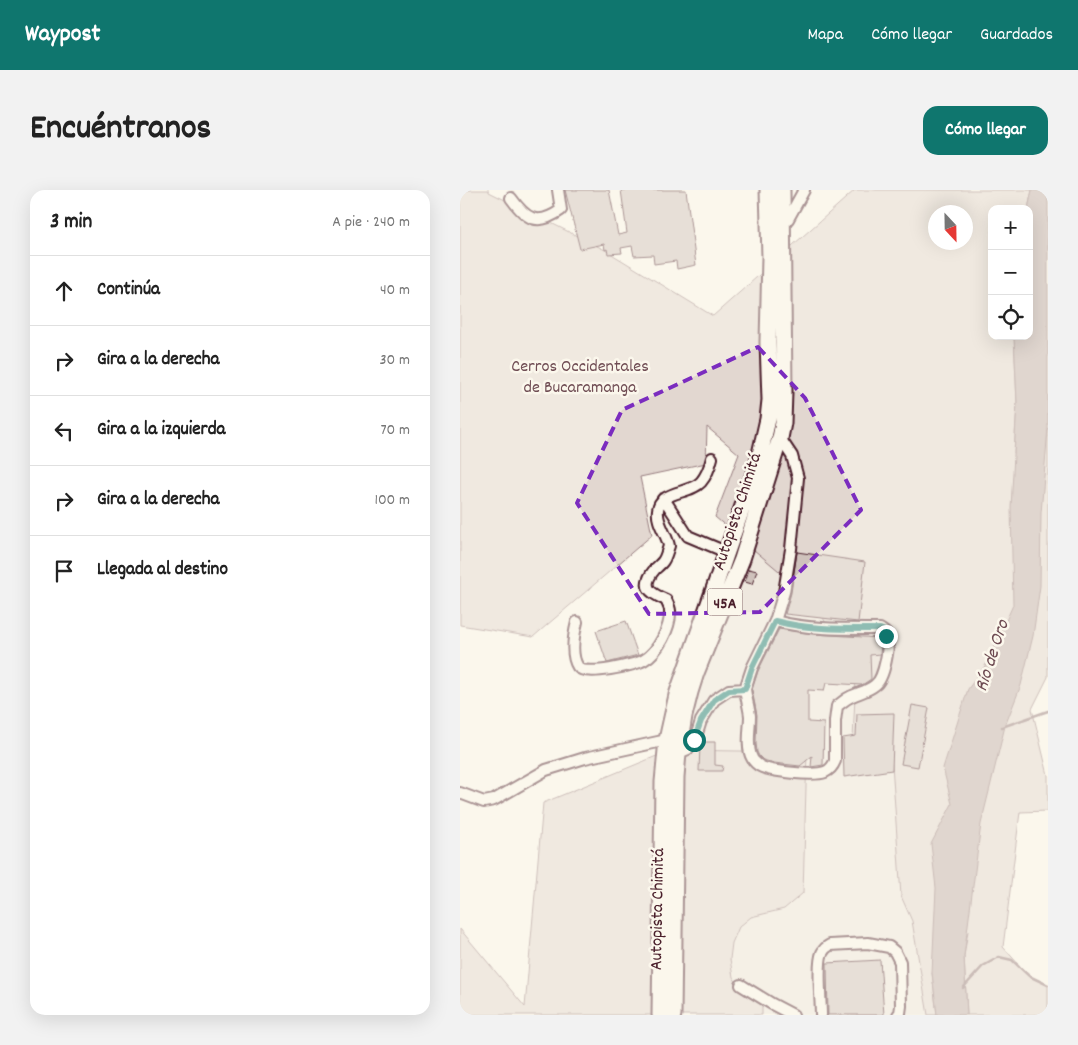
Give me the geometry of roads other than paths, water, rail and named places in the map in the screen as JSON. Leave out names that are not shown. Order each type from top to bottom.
[{"type":"highway","name":"Autopista Chimitá","points":[[660,1015],[663,782],[668,740],[677,695],[758,463],[768,419],[770,400],[768,342],[770,257],[768,190]]},
{"type":"highway","name":"Autopista Chimitá","points":[[673,1015],[676,777],[684,716],[696,673],[742,559],[783,423],[782,190]]},
{"type":"street","points":[[511,198],[529,218],[543,219],[553,216],[561,210],[558,190]]},
{"type":"street","points":[[783,222],[788,219],[804,190]]},
{"type":"street","points":[[775,621],[811,627],[880,629],[884,631],[886,636],[887,650],[884,670],[880,680],[876,685],[848,697],[838,706],[835,721],[835,761],[827,772],[818,774],[798,773],[761,767],[752,758],[749,748],[750,714],[745,689],[752,668],[775,621],[784,592],[791,549],[798,478],[792,456],[780,438]]},
{"type":"street","points":[[577,622],[573,645],[578,667],[582,670],[615,668],[644,660],[658,649],[668,625],[670,610],[666,600],[650,591],[647,584],[648,579],[664,560],[669,546],[658,517],[659,504],[663,499],[692,489],[701,482],[709,470],[712,458]]},
{"type":"street","points":[[663,499],[688,536],[726,552]]},
{"type":"street","points":[[678,753],[688,748],[694,740],[701,721],[714,700],[729,690],[745,689]]},
{"type":"street","points":[[460,794],[484,802],[494,800],[546,770],[585,758],[668,740]]},
{"type":"street","points":[[822,1015],[820,958],[822,952],[830,946],[868,944],[889,947],[895,952],[900,962],[901,1006],[898,1015]]},
{"type":"street","points":[[741,985],[793,1015]]},
{"type":"waterway","points":[[1002,727],[1048,711]]},
{"type":"waterway","points":[[963,988],[983,966],[999,957],[1012,960],[1029,976],[1048,985]]},
{"type":"park label","name":"Cerros Occidentales de Bucaramanga","points":[[580,375]]},
{"type":"water label","name":"Río de Oro","points":[[990,655]]}]
